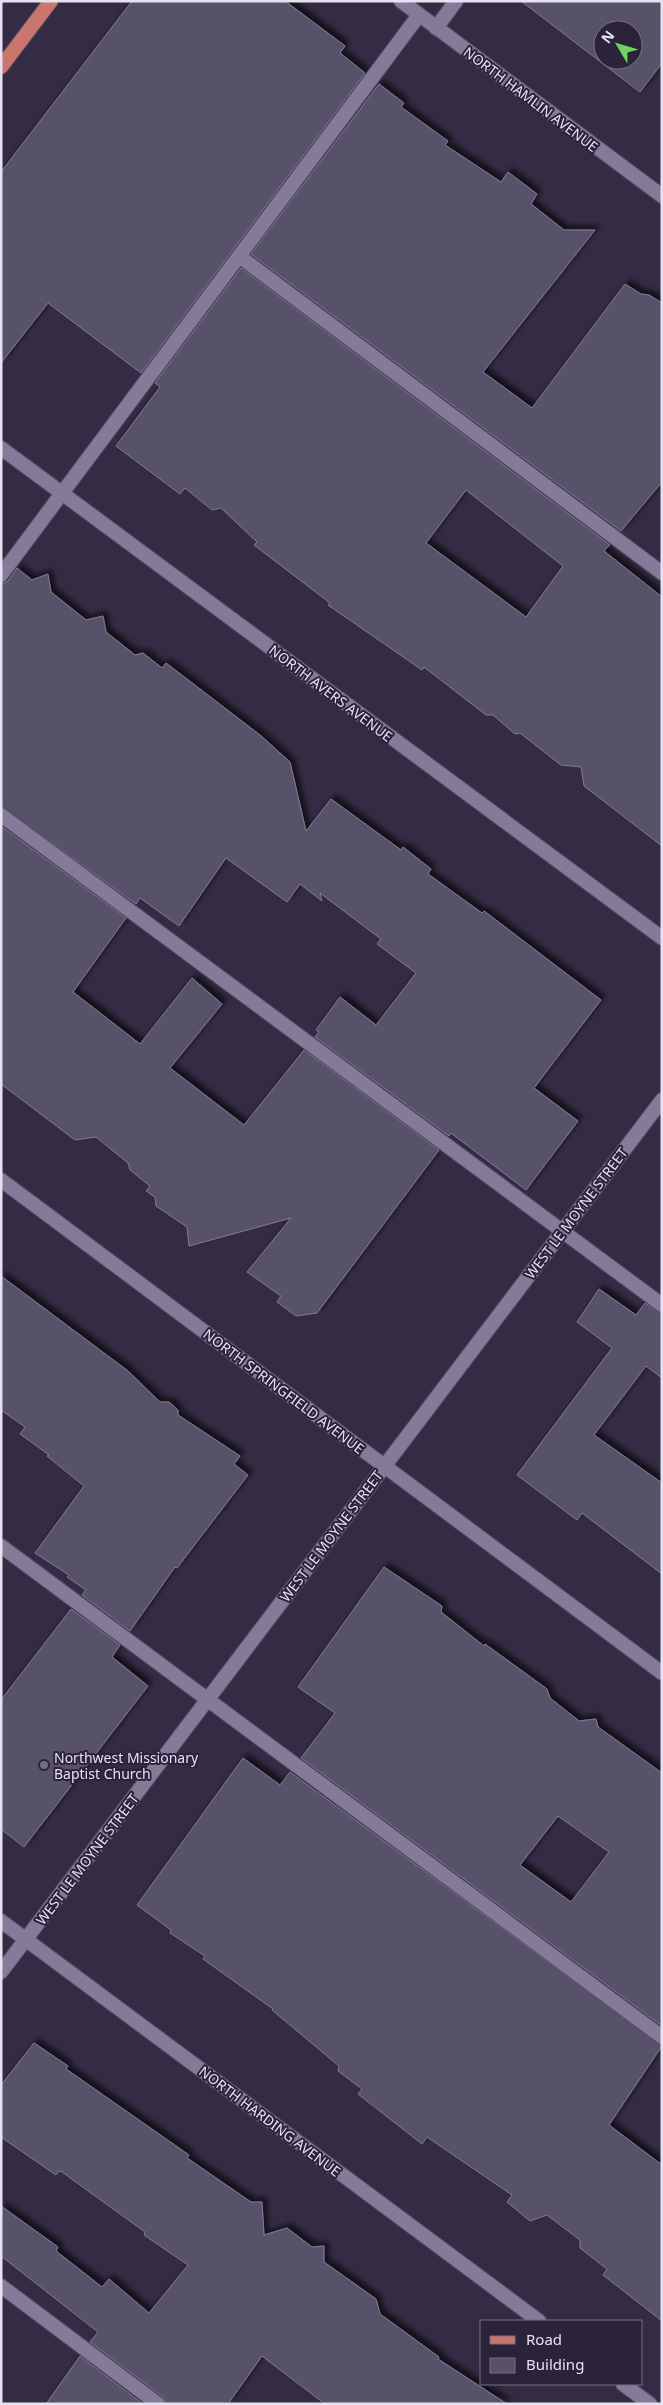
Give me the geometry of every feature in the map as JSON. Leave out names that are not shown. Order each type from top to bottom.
[{"type":"main road","points":[[1,67],[51,1]]},
{"type":"street","name":"NORTH HAMLIN AVENUE","points":[[401,1],[662,196]]},
{"type":"street","points":[[436,28],[456,1]]},
{"type":"street","points":[[1,575],[419,15]]},
{"type":"street","points":[[239,256],[662,573]]},
{"type":"street","name":"NORTH AVERS AVENUE","points":[[1,448],[662,938]]},
{"type":"street","points":[[1,815],[662,1305]]},
{"type":"street","name":"WEST LE MOYNE STREET","points":[[1,1972],[662,1100]]},
{"type":"street","name":"NORTH SPRINGFIELD AVENUE","points":[[1,1180],[662,1673]]},
{"type":"street","points":[[1,1546],[662,2037]]},
{"type":"street","name":"NORTH HARDING AVENUE","points":[[1,1921],[538,2320]]},
{"type":"street","points":[[1,2286],[158,2404]]},
{"type":"street","points":[[624,2385],[650,2404]]},
{"type":"building","points":[[132,1],[285,1],[345,46],[340,53],[365,73],[141,373],[48,303],[1,363],[1,172]]},
{"type":"building","points":[[521,1],[662,1],[662,63],[640,92],[611,70],[643,70],[643,20],[593,20],[593,56]]},
{"type":"building","points":[[379,84],[404,103],[401,107],[448,141],[445,145],[501,182],[508,172],[537,194],[531,204],[564,230],[595,230],[483,372],[532,408],[625,284],[641,294],[649,295],[662,303],[662,482],[621,531],[251,254]]},
{"type":"building","points":[[241,268],[610,545],[604,551],[662,597],[662,846],[584,786],[581,767],[561,765],[520,733],[515,734],[493,715],[486,715],[424,667],[422,670],[328,605],[330,603],[254,545],[257,542],[221,508],[212,510],[185,488],[180,494],[116,446],[160,387],[155,383]],"holes":[[[466,490],[563,566],[526,617],[426,543]]]},
{"type":"building","points":[[17,568],[32,580],[48,574],[51,592],[86,620],[103,616],[106,632],[135,655],[143,653],[162,668],[166,663],[260,735],[290,762],[306,831],[331,799],[401,850],[403,847],[431,869],[428,874],[482,913],[484,911],[601,1000],[534,1088],[578,1121],[526,1190],[451,1133],[449,1136],[315,1037],[319,1032],[316,1030],[340,997],[376,1025],[416,973],[377,944],[381,939],[320,893],[322,901],[300,884],[287,902],[226,858],[179,926],[140,898],[136,904],[1,806],[1,584],[8,581]]},
{"type":"building","points":[[1,826],[126,918],[73,992],[140,1044],[192,978],[222,1004],[170,1068],[244,1125],[304,1050],[439,1150],[317,1313],[296,1316],[277,1302],[281,1296],[247,1272],[291,1218],[189,1246],[187,1227],[156,1206],[155,1197],[146,1191],[150,1186],[130,1170],[128,1163],[96,1137],[75,1140],[1,1084]]},
{"type":"building","points":[[1,1276],[128,1371],[160,1402],[169,1402],[178,1410],[178,1415],[240,1456],[234,1464],[248,1475],[177,1568],[175,1567],[130,1631],[82,1595],[86,1590],[67,1577],[69,1575],[35,1553],[84,1486],[47,1456],[49,1455],[20,1434],[25,1427],[1,1410]]},
{"type":"building","points":[[599,1289],[636,1315],[645,1303],[662,1314],[662,1378],[646,1366],[594,1435],[662,1483],[662,1574],[582,1513],[577,1520],[517,1475],[612,1348],[577,1322]]},
{"type":"building","points":[[384,1567],[442,1606],[441,1612],[484,1646],[485,1644],[547,1689],[550,1698],[579,1721],[596,1719],[598,1727],[662,1773],[662,2026],[301,1758],[335,1713],[298,1687]],"holes":[[[558,1816],[609,1852],[571,1902],[520,1865]]]},
{"type":"building","name":"Northwest Missionary Baptist Church","points":[[71,1609],[120,1645],[112,1657],[148,1686],[24,1847],[1,1829],[1,1700]]},
{"type":"building","points":[[243,1758],[280,1785],[290,1772],[662,2046],[609,2125],[662,2165],[662,2321],[603,2275],[607,2269],[580,2248],[580,2240],[547,2215],[530,2221],[507,2202],[512,2195],[427,2137],[422,2144],[358,2094],[362,2089],[338,2071],[339,2066],[273,2009],[203,1959],[205,1956],[170,1933],[171,1930],[137,1905]]},
{"type":"building","points":[[34,2043],[68,2066],[66,2069],[189,2155],[187,2158],[251,2202],[262,2202],[264,2235],[287,2228],[312,2247],[324,2246],[324,2262],[376,2299],[380,2314],[439,2357],[438,2359],[507,2404],[325,2404],[262,2356],[228,2404],[167,2404],[163,2397],[90,2342],[98,2332],[1,2256],[1,2206],[58,2247],[56,2251],[102,2287],[109,2279],[149,2313],[188,2265],[144,2235],[145,2232],[62,2172],[59,2171],[56,2175],[1,2137],[1,2085]]},
{"type":"building","points":[[80,2356],[143,2404],[46,2404]]},
{"type":"place","name":"Northwest Missionary Baptist Church","points":[[44,1765]]}]
